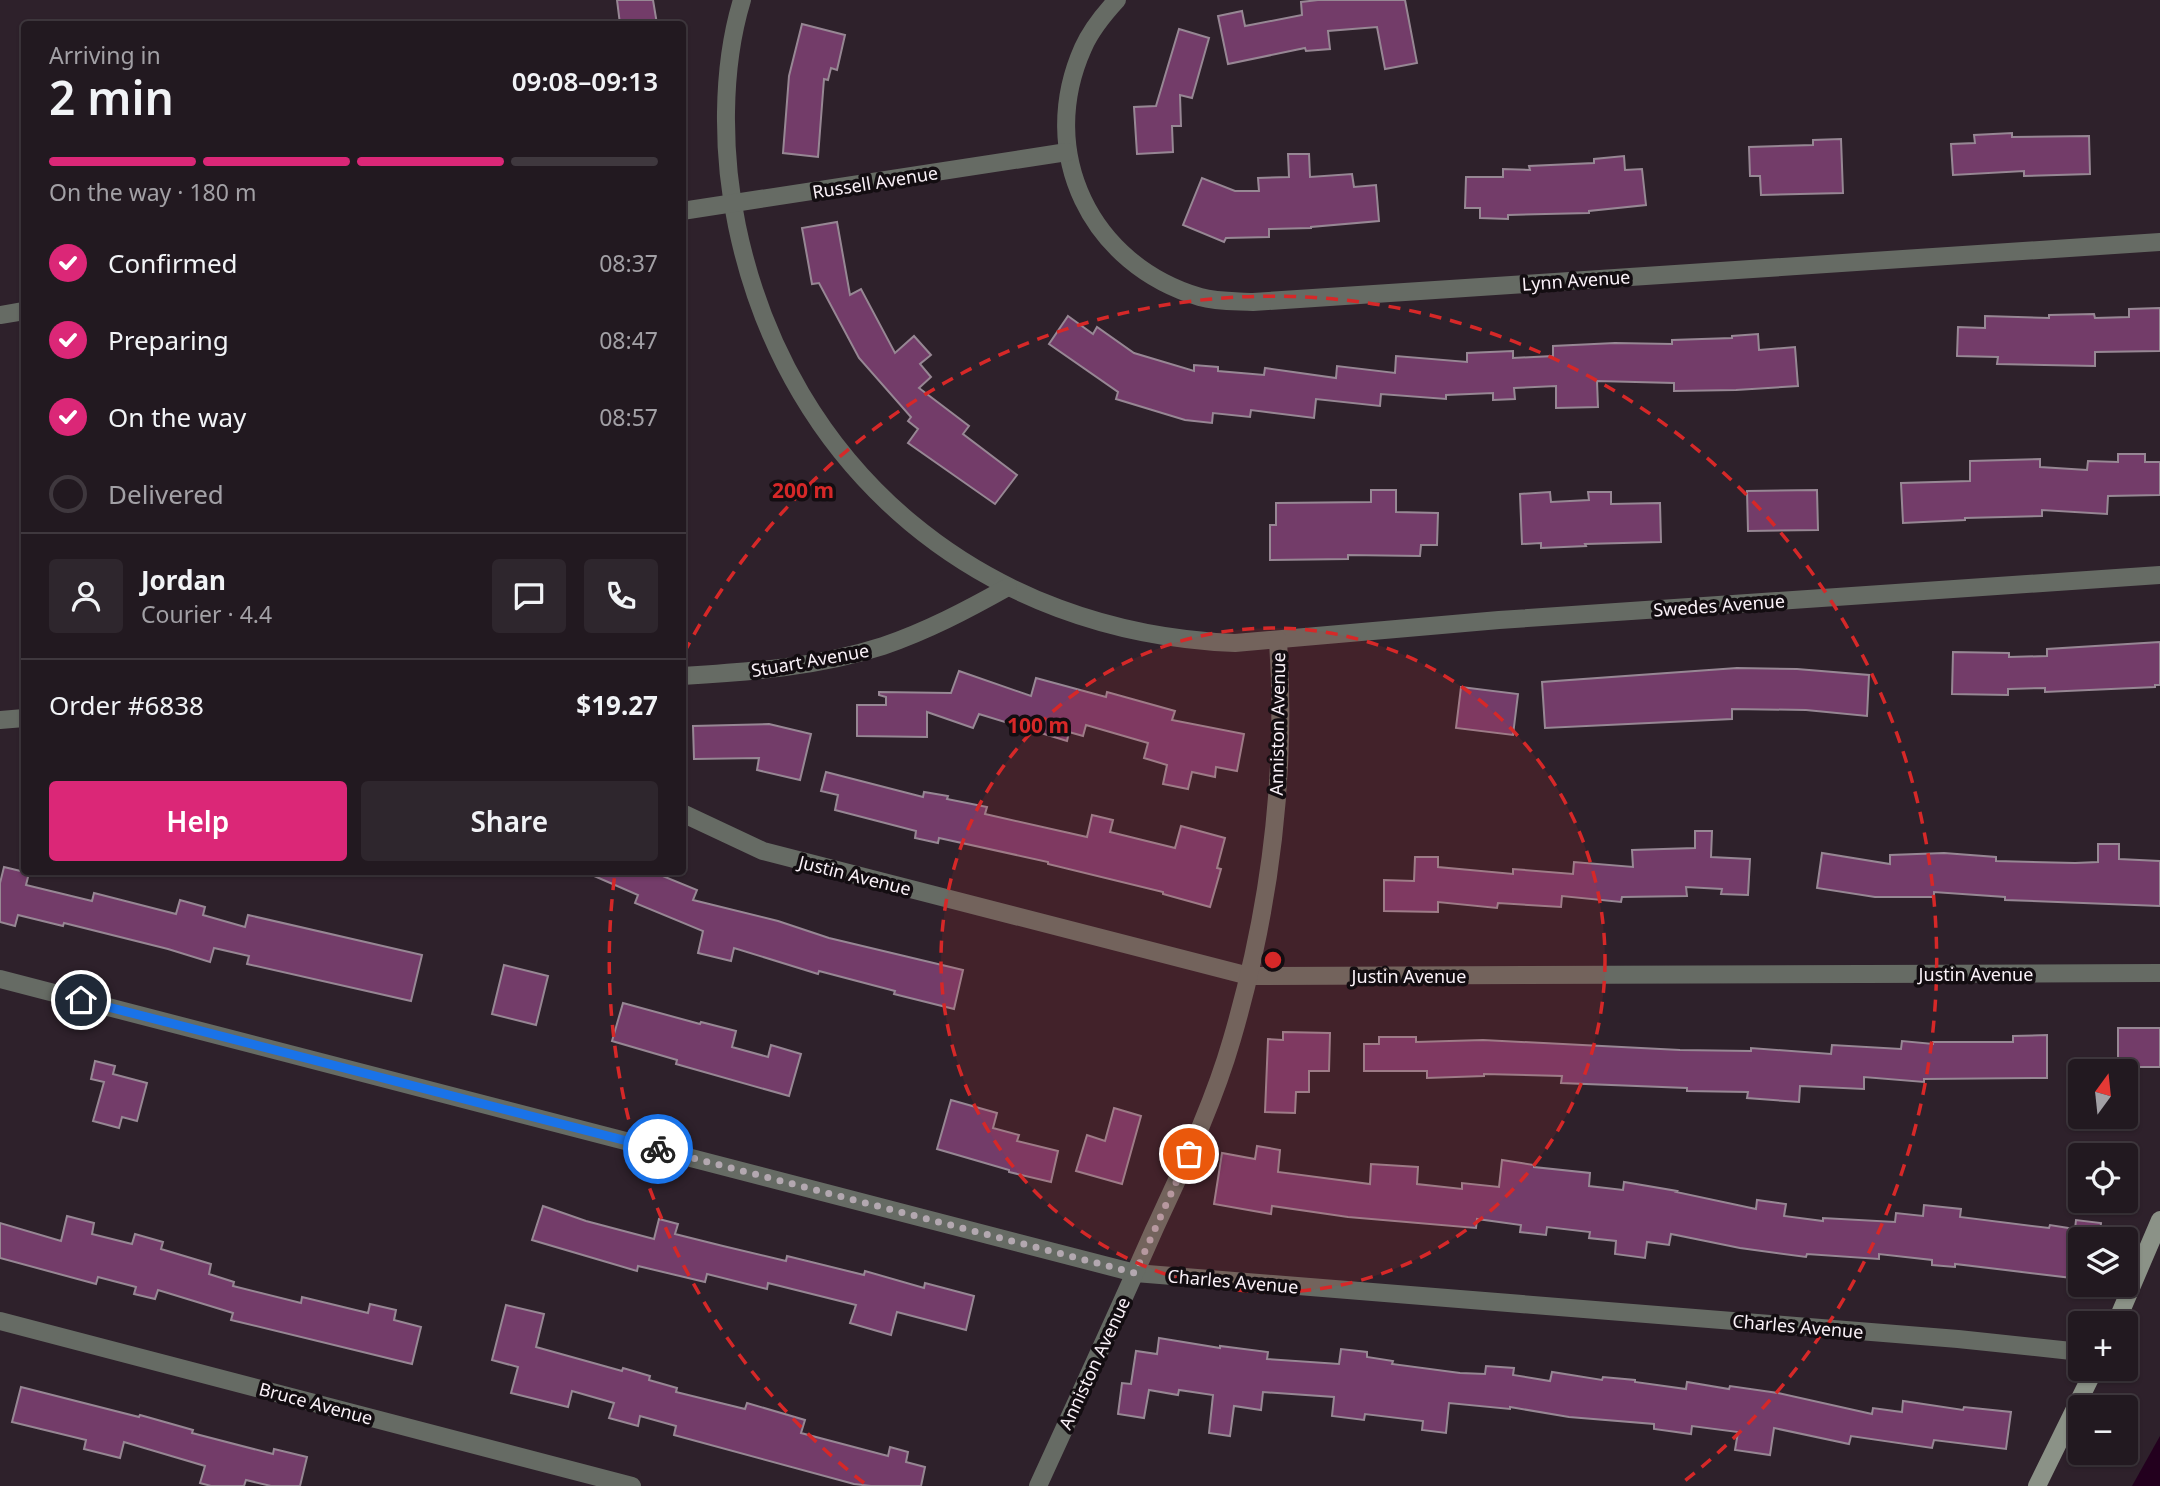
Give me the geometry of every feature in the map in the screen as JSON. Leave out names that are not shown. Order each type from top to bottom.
[{"type":"main road","points":[[2121,1311],[2160,1220]]},
{"type":"main road","points":[[2037,1486],[2089,1381]]},
{"type":"street","name":"Anniston Avenue","points":[[742,0],[729,72],[727,104],[728,169],[732,204],[745,264],[765,325],[793,383],[829,437],[870,486],[918,529],[970,566],[1046,605],[1076,616],[1138,632],[1202,641],[1278,640],[1281,691],[1273,839],[1249,976],[1231,1040],[1199,1130],[1038,1486]]},
{"type":"street","name":"Lynn Avenue","points":[[1116,0],[1083,47],[1070,83],[1065,121],[1068,152],[1079,194],[1107,239],[1134,265],[1166,285],[1202,297],[1253,302],[2160,242]]},
{"type":"street","name":"Russell Avenue","points":[[686,210],[1068,152]]},
{"type":"street","points":[[0,315],[21,312]]},
{"type":"street","name":"Swedes Avenue","points":[[1278,640],[1499,620],[2160,575]]},
{"type":"street","name":"Stuart Avenue","points":[[686,676],[784,668],[850,655],[923,631],[953,618],[1008,587]]},
{"type":"street","points":[[0,720],[21,718]]},
{"type":"street","name":"Justin Avenue","points":[[686,815],[763,851],[1249,976],[2160,973]]},
{"type":"street","name":"Charles Avenue","points":[[0,979],[1135,1273],[1958,1339],[2068,1351]]},
{"type":"street","name":"Bruce Avenue","points":[[0,1321],[632,1486]]},
{"type":"shaded area","points":[[2160,1436],[2160,1486],[2132,1486]]},
{"type":"building","points":[[617,0],[653,0],[656,21],[620,21]]},
{"type":"building","points":[[1405,0],[1417,63],[1385,69],[1377,27],[1328,31],[1330,49],[1306,51],[1305,48],[1228,64],[1218,16],[1242,11],[1245,26],[1302,15],[1301,2]]},
{"type":"building","points":[[802,24],[845,35],[837,70],[831,68],[828,80],[824,79],[818,157],[783,153],[789,76]]},
{"type":"building","points":[[1179,29],[1209,38],[1192,98],[1180,95],[1181,126],[1172,126],[1173,152],[1137,154],[1134,107],[1156,106]]},
{"type":"building","points":[[2012,133],[2012,137],[2089,136],[2090,174],[2024,176],[2024,171],[1953,175],[1951,144],[1975,143],[1974,135]]},
{"type":"building","points":[[1841,139],[1843,193],[1761,195],[1760,176],[1750,176],[1749,147],[1813,145],[1813,140]]},
{"type":"building","points":[[1288,154],[1309,154],[1310,177],[1352,174],[1354,187],[1376,185],[1379,221],[1269,229],[1269,237],[1226,238],[1224,242],[1183,225],[1202,178],[1235,191],[1259,191],[1258,178],[1289,177]]},
{"type":"building","points":[[1624,156],[1625,170],[1642,169],[1646,205],[1589,213],[1508,215],[1508,219],[1480,218],[1480,208],[1465,208],[1466,177],[1503,177],[1503,169],[1530,170],[1529,166],[1594,163],[1594,159]]},
{"type":"building","points":[[837,222],[850,295],[861,289],[895,353],[914,336],[931,355],[920,364],[931,377],[919,388],[969,426],[963,434],[1017,475],[995,504],[908,443],[918,429],[908,421],[911,417],[859,358],[819,283],[812,284],[802,228]]},
{"type":"building","points":[[2160,308],[2160,351],[2095,352],[2095,366],[1997,364],[1998,357],[1957,356],[1958,327],[1985,328],[1985,316],[2049,318],[2049,315],[2094,314],[2095,318],[2129,317],[2129,309]]},
{"type":"building","points":[[1068,316],[1093,334],[1097,327],[1134,353],[1194,371],[1194,365],[1218,367],[1218,371],[1264,375],[1265,368],[1336,378],[1337,366],[1395,373],[1396,356],[1467,362],[1467,353],[1513,351],[1513,358],[1553,356],[1553,346],[1672,344],[1672,340],[1732,338],[1758,334],[1759,350],[1795,347],[1798,386],[1674,391],[1674,383],[1597,381],[1598,407],[1556,408],[1556,386],[1514,388],[1515,399],[1493,400],[1493,393],[1446,395],[1446,399],[1381,394],[1380,406],[1316,399],[1314,418],[1251,410],[1250,417],[1213,413],[1212,423],[1185,420],[1116,399],[1118,392],[1049,344]]},
{"type":"building","points":[[2118,454],[2145,454],[2145,462],[2160,462],[2160,495],[2108,496],[2107,514],[2042,510],[2042,516],[1903,523],[1901,483],[1970,481],[1970,461],[2040,459],[2040,467],[2087,470],[2088,461],[2118,462]]},
{"type":"building","points":[[1371,490],[1396,490],[1396,512],[1438,513],[1437,545],[1421,545],[1420,556],[1348,555],[1348,559],[1270,560],[1270,525],[1276,525],[1276,503],[1371,502]]},
{"type":"building","points":[[1817,490],[1818,530],[1748,531],[1747,491]]},
{"type":"building","points":[[1550,492],[1551,502],[1589,500],[1588,492],[1611,492],[1611,504],[1660,503],[1661,542],[1541,548],[1541,543],[1522,544],[1520,494]]},
{"type":"building","points":[[2160,642],[2160,685],[2155,687],[2045,692],[2045,688],[2008,689],[2008,695],[1952,694],[1953,652],[2009,653],[2009,657],[2047,656],[2047,649]]},
{"type":"building","points":[[1737,668],[1797,669],[1869,675],[1867,716],[1806,710],[1732,709],[1732,719],[1545,728],[1542,682]]},
{"type":"building","points":[[959,671],[1031,696],[1036,678],[1106,697],[1107,692],[1175,711],[1172,720],[1244,734],[1237,771],[1216,767],[1215,777],[1192,772],[1188,789],[1163,784],[1167,765],[1144,758],[1148,743],[1086,725],[1083,736],[1069,732],[1067,741],[979,714],[973,728],[927,712],[927,737],[857,736],[857,705],[886,705],[886,697],[879,695],[879,692],[951,693]]},
{"type":"building","points":[[1461,687],[1518,694],[1513,735],[1456,728]]},
{"type":"building","points":[[769,724],[811,734],[800,780],[757,770],[759,758],[694,759],[693,726]]},
{"type":"building","points":[[826,772],[923,797],[924,792],[948,796],[947,799],[987,807],[985,814],[1087,837],[1092,815],[1113,820],[1110,832],[1175,848],[1181,826],[1225,838],[1217,868],[1221,869],[1210,907],[1048,862],[939,838],[938,843],[915,838],[916,831],[835,810],[838,795],[821,791]]},
{"type":"building","points":[[1695,831],[1712,831],[1711,857],[1750,859],[1748,895],[1721,894],[1722,889],[1686,887],[1687,896],[1622,897],[1621,902],[1562,896],[1561,907],[1498,903],[1497,908],[1438,902],[1438,912],[1384,911],[1384,880],[1414,881],[1415,857],[1438,857],[1438,867],[1513,874],[1513,869],[1573,874],[1574,862],[1633,867],[1632,850],[1695,848]]},
{"type":"building","points":[[2098,844],[2119,844],[2119,859],[2160,861],[2160,906],[2005,900],[2005,897],[1934,892],[1934,897],[1875,897],[1817,888],[1822,853],[1890,864],[1890,855],[1944,853],[1996,857],[1996,861],[2075,863],[2098,862]]},
{"type":"building","points":[[4,867],[21,871],[21,875],[28,875],[26,885],[92,901],[94,893],[176,914],[180,900],[205,907],[203,915],[245,927],[248,915],[422,955],[411,1001],[247,964],[249,956],[214,948],[210,962],[64,923],[63,926],[18,915],[15,926],[0,922],[0,883]]},
{"type":"building","points":[[592,875],[660,875],[697,890],[693,900],[778,921],[829,938],[963,970],[954,1009],[819,971],[818,974],[734,948],[731,961],[698,953],[703,931],[635,903],[638,895]]},
{"type":"building","points":[[504,965],[548,976],[536,1025],[492,1014]]},
{"type":"building","points":[[623,1003],[736,1031],[732,1047],[768,1057],[771,1045],[801,1054],[789,1096],[676,1064],[677,1060],[612,1041]]},
{"type":"building","points":[[2118,1028],[2160,1028],[2160,1067],[2138,1067],[2138,1059],[2118,1059]]},
{"type":"building","points":[[1283,1032],[1330,1033],[1329,1071],[1309,1071],[1309,1092],[1296,1092],[1295,1113],[1265,1112],[1268,1039],[1283,1040]]},
{"type":"building","points":[[2047,1035],[2047,1078],[1924,1079],[1924,1082],[1864,1077],[1864,1089],[1800,1086],[1799,1102],[1747,1098],[1748,1092],[1561,1083],[1562,1076],[1484,1074],[1427,1078],[1427,1071],[1364,1071],[1364,1044],[1379,1044],[1379,1037],[1416,1037],[1416,1042],[1483,1040],[1680,1050],[1751,1051],[1751,1048],[1831,1054],[1832,1045],[1901,1049],[1902,1041],[1933,1044],[2013,1042],[2013,1036]]},
{"type":"building","points":[[95,1061],[115,1066],[113,1074],[147,1083],[137,1121],[122,1117],[119,1128],[93,1121],[104,1082],[91,1079]]},
{"type":"building","points":[[951,1100],[997,1113],[993,1128],[1019,1135],[1017,1141],[1058,1151],[1051,1182],[937,1149]]},
{"type":"building","points":[[1114,1108],[1141,1116],[1122,1184],[1076,1171],[1087,1135],[1105,1141]]},
{"type":"building","points":[[1257,1146],[1280,1150],[1278,1172],[1370,1184],[1371,1164],[1418,1167],[1417,1184],[1462,1189],[1462,1183],[1499,1187],[1502,1160],[1534,1167],[1590,1173],[1589,1186],[1623,1190],[1624,1182],[1756,1209],[1757,1200],[1786,1204],[1784,1216],[1823,1221],[1823,1218],[1895,1222],[1896,1213],[1923,1216],[1924,1205],[1961,1209],[1960,1217],[2068,1228],[2068,1277],[1955,1264],[1955,1267],[1932,1265],[1932,1260],[1879,1254],[1879,1259],[1807,1254],[1806,1257],[1740,1248],[1671,1234],[1669,1245],[1647,1242],[1645,1258],[1615,1254],[1616,1241],[1589,1238],[1590,1232],[1547,1227],[1546,1235],[1520,1232],[1521,1225],[1477,1219],[1476,1228],[1348,1217],[1272,1206],[1271,1214],[1214,1204],[1222,1153],[1255,1159]]},
{"type":"building","points":[[543,1206],[586,1221],[654,1239],[659,1219],[678,1224],[675,1234],[723,1246],[786,1261],[787,1256],[864,1275],[865,1271],[924,1288],[925,1283],[974,1296],[966,1330],[897,1312],[891,1335],[850,1323],[856,1305],[768,1283],[767,1289],[707,1274],[705,1282],[638,1266],[637,1271],[532,1240]]},
{"type":"building","points":[[67,1216],[94,1223],[92,1234],[132,1244],[135,1234],[163,1242],[161,1249],[211,1264],[209,1274],[234,1282],[233,1286],[301,1303],[302,1297],[368,1313],[370,1304],[396,1310],[394,1320],[421,1327],[412,1364],[231,1320],[233,1313],[158,1290],[155,1299],[134,1294],[136,1287],[98,1277],[96,1284],[0,1258],[0,1223],[61,1241]]},
{"type":"building","points":[[2076,1220],[2101,1223],[2100,1227],[2075,1227]]},
{"type":"building","points":[[506,1305],[544,1314],[536,1347],[650,1376],[649,1380],[677,1388],[676,1392],[745,1409],[747,1403],[805,1420],[801,1433],[888,1456],[890,1447],[908,1452],[906,1462],[925,1467],[921,1486],[854,1484],[674,1435],[676,1426],[640,1416],[638,1426],[609,1418],[614,1403],[572,1391],[568,1407],[511,1393],[518,1367],[492,1360]]},
{"type":"building","points":[[1159,1338],[1220,1348],[1268,1352],[1267,1359],[1339,1364],[1341,1349],[1367,1352],[1367,1357],[1393,1361],[1392,1364],[1460,1373],[1485,1374],[1486,1366],[1514,1368],[1513,1375],[1550,1381],[1552,1372],[1602,1380],[1603,1377],[1635,1380],[1686,1389],[1687,1382],[1729,1389],[1730,1386],[1778,1393],[1872,1414],[1873,1408],[1902,1412],[1903,1401],[1963,1410],[1964,1407],[2011,1412],[2006,1449],[1934,1440],[1932,1448],[1851,1436],[1849,1444],[1774,1428],[1770,1455],[1735,1450],[1738,1432],[1692,1426],[1691,1434],[1654,1429],[1654,1424],[1569,1417],[1510,1407],[1449,1403],[1446,1433],[1422,1430],[1423,1421],[1365,1414],[1364,1420],[1332,1416],[1334,1397],[1263,1392],[1261,1410],[1234,1406],[1230,1436],[1209,1433],[1213,1395],[1179,1390],[1178,1395],[1149,1390],[1144,1418],[1118,1414],[1122,1383],[1131,1384],[1136,1351],[1157,1354]]},
{"type":"building","points":[[21,1387],[139,1417],[140,1415],[193,1430],[192,1433],[273,1454],[274,1449],[307,1457],[300,1486],[271,1486],[246,1480],[244,1486],[211,1486],[200,1483],[205,1466],[124,1442],[120,1458],[84,1449],[86,1440],[12,1422]]},
{"type":"way so far","points":[[658,1149],[1135,1273],[1189,1154]]},
{"type":"route","points":[[81,1000],[658,1149]]}]
